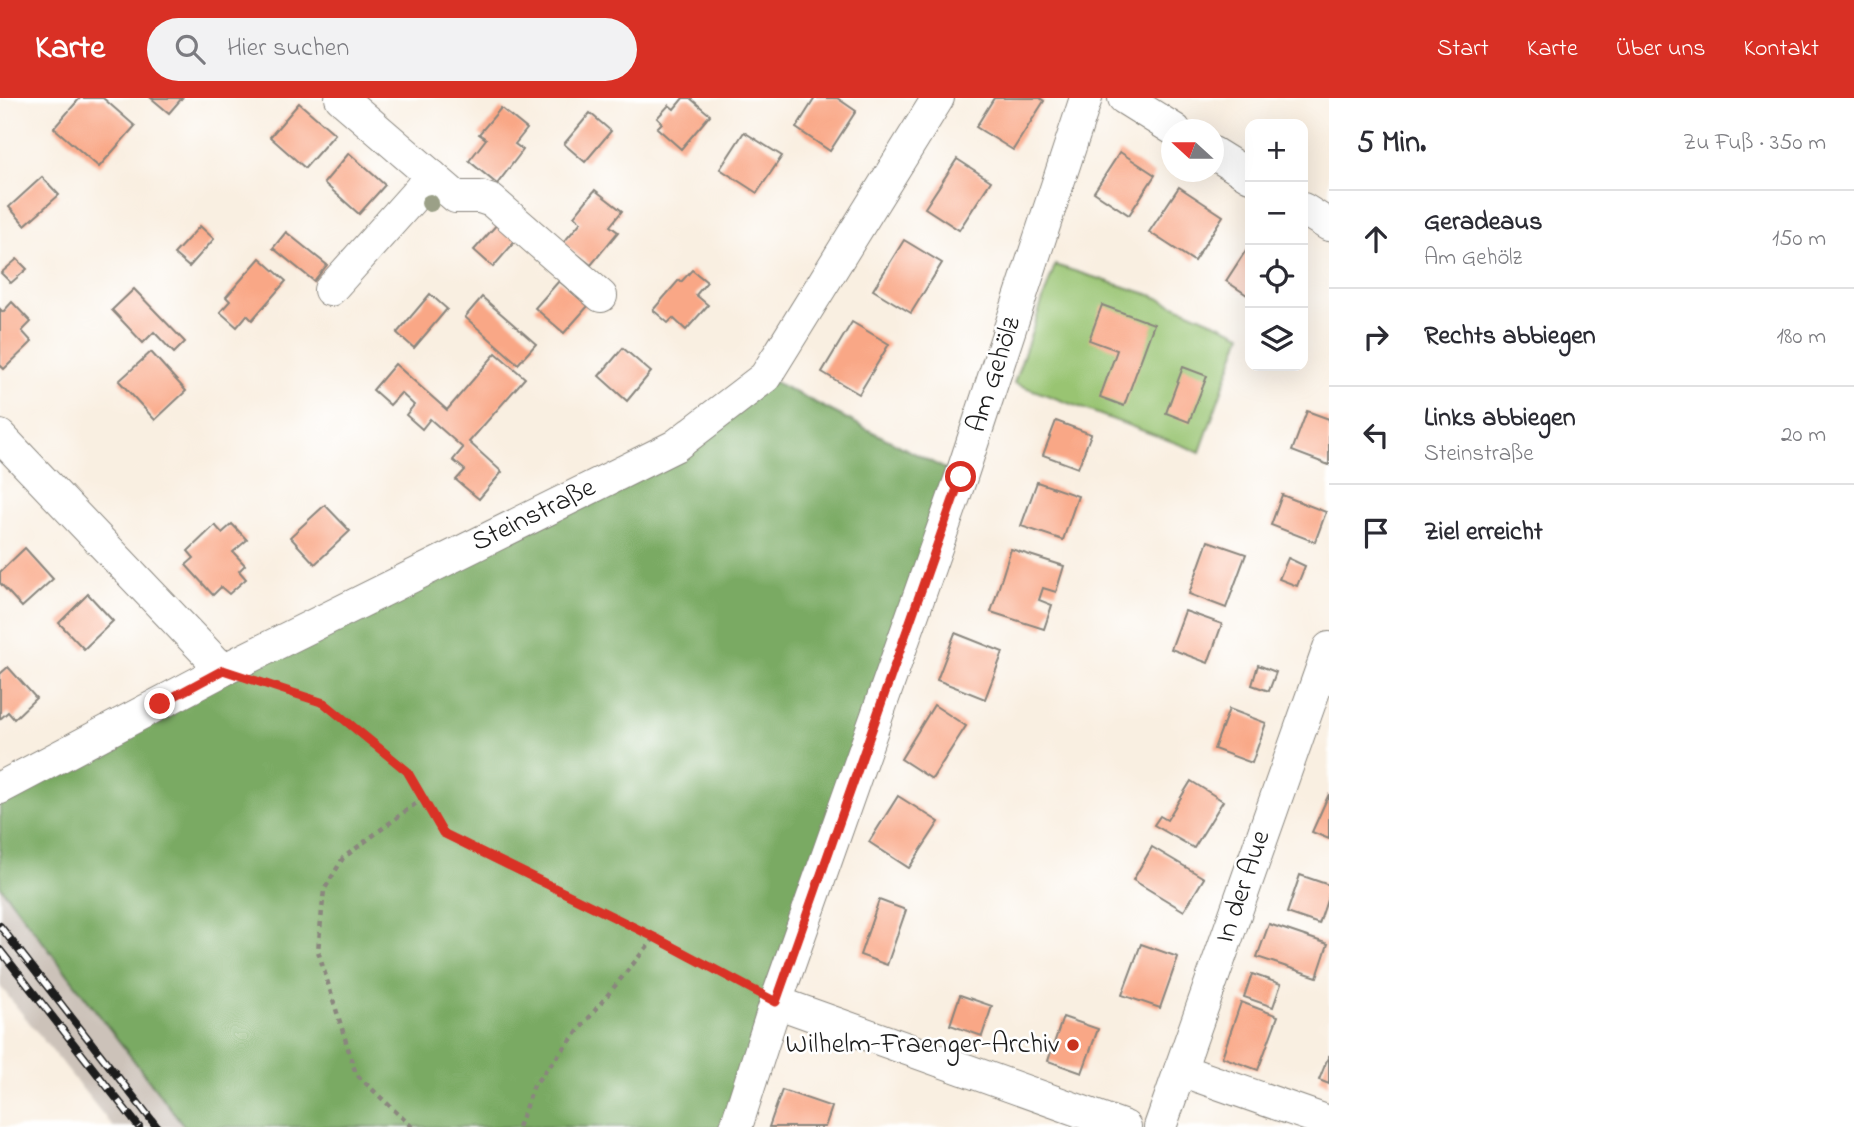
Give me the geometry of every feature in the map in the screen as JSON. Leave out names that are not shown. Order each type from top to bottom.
[{"type":"street","points":[[341,98],[456,197],[480,197],[492,201],[601,296]]},
{"type":"street","name":"Steinstraße","points":[[0,788],[223,670],[675,446],[765,377],[938,98]]},
{"type":"street","name":"Am Gehölz","points":[[736,1127],[776,1002],[961,477],[1086,98]]},
{"type":"street","points":[[1124,98],[1161,121]]},
{"type":"street","points":[[1224,160],[1245,173]]},
{"type":"street","points":[[330,290],[432,176]]},
{"type":"street","points":[[1308,212],[1329,225]]},
{"type":"street","points":[[0,436],[223,670]]},
{"type":"street","name":"In der Aue","points":[[1160,1127],[1329,648]]},
{"type":"street","points":[[776,1002],[1125,1127]]},
{"type":"street","points":[[1180,1070],[1329,1122]]},
{"type":"path","points":[[223,670],[324,703],[407,771],[443,833],[654,937],[776,1002]]},
{"type":"path","points":[[412,1127],[356,1074],[318,951],[324,890],[343,858],[423,798]]},
{"type":"path","points":[[518,1127],[534,1085],[654,937]]},
{"type":"shaded area","points":[[0,886],[185,1127],[113,1127],[0,986]]},
{"type":"green space","points":[[1055,265],[1151,295],[1242,334],[1200,452],[1014,383]]},
{"type":"green space","points":[[765,377],[961,477],[736,1127],[185,1127],[0,886],[0,788],[675,446]]},
{"type":"building","points":[[80,98],[103,98],[135,126],[99,167],[54,128]]},
{"type":"building","points":[[151,98],[182,98],[169,113]]},
{"type":"building","points":[[683,98],[690,98],[710,115],[681,149],[657,128],[662,123],[657,118],[669,105],[674,109]]},
{"type":"building","points":[[815,98],[837,98],[856,111],[830,151],[796,128]]},
{"type":"building","points":[[994,98],[1040,98],[1044,101],[1013,150],[976,127]]},
{"type":"building","points":[[299,103],[335,134],[305,168],[270,137]]},
{"type":"building","points":[[501,108],[527,129],[515,144],[523,150],[497,184],[469,161],[486,139],[479,134]]},
{"type":"building","points":[[590,113],[611,131],[585,162],[564,144]]},
{"type":"building","points":[[744,132],[782,156],[757,193],[720,169]]},
{"type":"building","points":[[1120,152],[1155,175],[1129,215],[1094,192]]},
{"type":"building","points":[[349,153],[385,185],[359,214],[324,183]]},
{"type":"building","points":[[957,159],[991,181],[959,230],[925,208]]},
{"type":"building","points":[[42,177],[59,195],[25,225],[9,207]]},
{"type":"building","points":[[1179,187],[1223,216],[1194,261],[1149,232]]},
{"type":"building","points":[[595,190],[622,211],[610,226],[618,232],[591,265],[563,243],[581,222],[574,216]]},
{"type":"building","points":[[499,222],[518,238],[493,267],[474,250]]},
{"type":"building","points":[[200,226],[214,239],[189,267],[174,254]]},
{"type":"building","points":[[286,232],[327,265],[314,281],[273,248]]},
{"type":"building","points":[[904,240],[942,263],[911,313],[873,290]]},
{"type":"building","points":[[1245,252],[1245,294],[1226,281]]},
{"type":"building","points":[[260,258],[286,281],[252,320],[247,315],[237,327],[220,312],[230,301],[226,297]]},
{"type":"building","points":[[17,259],[27,269],[11,283],[1,273]]},
{"type":"building","points":[[692,270],[707,282],[696,295],[708,305],[686,330],[673,318],[668,323],[653,310],[679,280],[681,282]]},
{"type":"building","points":[[559,281],[588,306],[564,333],[535,308]]},
{"type":"building","points":[[134,289],[185,342],[174,353],[154,332],[143,343],[112,310]]},
{"type":"building","points":[[430,294],[447,309],[414,348],[397,333]]},
{"type":"building","points":[[482,297],[536,344],[518,364],[465,317]]},
{"type":"building","points":[[12,302],[31,322],[22,331],[32,342],[4,369],[0,365],[0,309],[3,312]]},
{"type":"building","points":[[1102,305],[1154,324],[1124,406],[1100,397],[1117,350],[1089,340]]},
{"type":"building","points":[[852,322],[889,344],[859,394],[822,372]]},
{"type":"building","points":[[623,348],[651,372],[627,401],[599,376]]},
{"type":"building","points":[[151,352],[186,391],[155,420],[119,381]]},
{"type":"building","points":[[496,353],[525,378],[469,442],[502,472],[479,499],[456,480],[465,470],[453,460],[463,448],[430,419],[422,429],[406,415],[414,405],[401,393],[390,405],[373,390],[395,364],[447,410]]},
{"type":"building","points":[[1183,367],[1207,376],[1189,422],[1166,413]]},
{"type":"building","points":[[1307,411],[1329,419],[1329,465],[1292,451]]},
{"type":"building","points":[[1056,421],[1091,434],[1078,468],[1043,455]]},
{"type":"building","points":[[1037,482],[1078,496],[1063,540],[1021,526]]},
{"type":"building","points":[[1282,495],[1326,512],[1315,542],[1271,525]]},
{"type":"building","points":[[325,505],[350,531],[315,564],[290,537]]},
{"type":"building","points":[[232,524],[247,540],[233,552],[245,565],[239,571],[246,579],[229,594],[221,587],[213,595],[186,565],[194,558],[188,551],[215,525],[222,533]]},
{"type":"building","points":[[1208,541],[1246,554],[1226,608],[1189,594]]},
{"type":"building","points":[[25,548],[53,579],[22,607],[0,583],[0,572]]},
{"type":"building","points":[[1011,549],[1064,566],[1056,592],[1043,588],[1039,600],[1052,605],[1044,629],[991,612]]},
{"type":"building","points":[[1288,558],[1305,566],[1297,586],[1279,579]]},
{"type":"building","points":[[88,594],[113,621],[84,649],[59,623]]},
{"type":"building","points":[[1185,611],[1222,624],[1208,663],[1171,649]]},
{"type":"building","points":[[955,633],[1003,652],[985,699],[937,680]]},
{"type":"building","points":[[1258,665],[1276,672],[1269,691],[1252,685]]},
{"type":"building","points":[[8,667],[36,698],[14,719],[8,712],[0,719],[0,674]]},
{"type":"building","points":[[934,705],[966,726],[932,779],[901,759]]},
{"type":"building","points":[[1229,709],[1266,723],[1252,763],[1214,749]]},
{"type":"building","points":[[1191,781],[1223,801],[1194,848],[1154,825],[1160,816],[1167,820]]},
{"type":"building","points":[[1329,794],[1329,839],[1312,832]]},
{"type":"building","points":[[898,796],[939,822],[909,868],[869,842]]},
{"type":"building","points":[[1152,847],[1204,878],[1184,911],[1133,880]]},
{"type":"building","points":[[1300,875],[1329,885],[1329,894],[1319,924],[1287,913]]},
{"type":"building","points":[[879,900],[906,910],[887,965],[860,955]]},
{"type":"building","points":[[1269,924],[1328,944],[1317,977],[1257,957]]},
{"type":"building","points":[[1141,944],[1178,957],[1160,1008],[1122,995]]},
{"type":"building","points":[[1252,974],[1281,984],[1273,1007],[1244,997]]},
{"type":"building","points":[[960,995],[992,1006],[982,1036],[950,1025]]},
{"type":"building","points":[[1241,1002],[1278,1016],[1258,1070],[1222,1057]]},
{"type":"building","name":"Wilhelm-Fraenger-Archiv","points":[[1063,1017],[1098,1029],[1082,1073],[1048,1061]]},
{"type":"building","points":[[1329,1055],[1329,1084],[1319,1080]]},
{"type":"building","points":[[782,1090],[832,1107],[825,1127],[769,1127]]},
{"type":"railway","points":[[0,926],[157,1127]]},
{"type":"railway","points":[[0,950],[139,1127]]},
{"type":"place","name":"Wilhelm-Fraenger-Archiv","points":[[1073,1045]]},
{"type":"route","points":[[160,704],[223,670],[324,703],[407,771],[443,833],[654,937],[776,1002],[961,477]]}]
